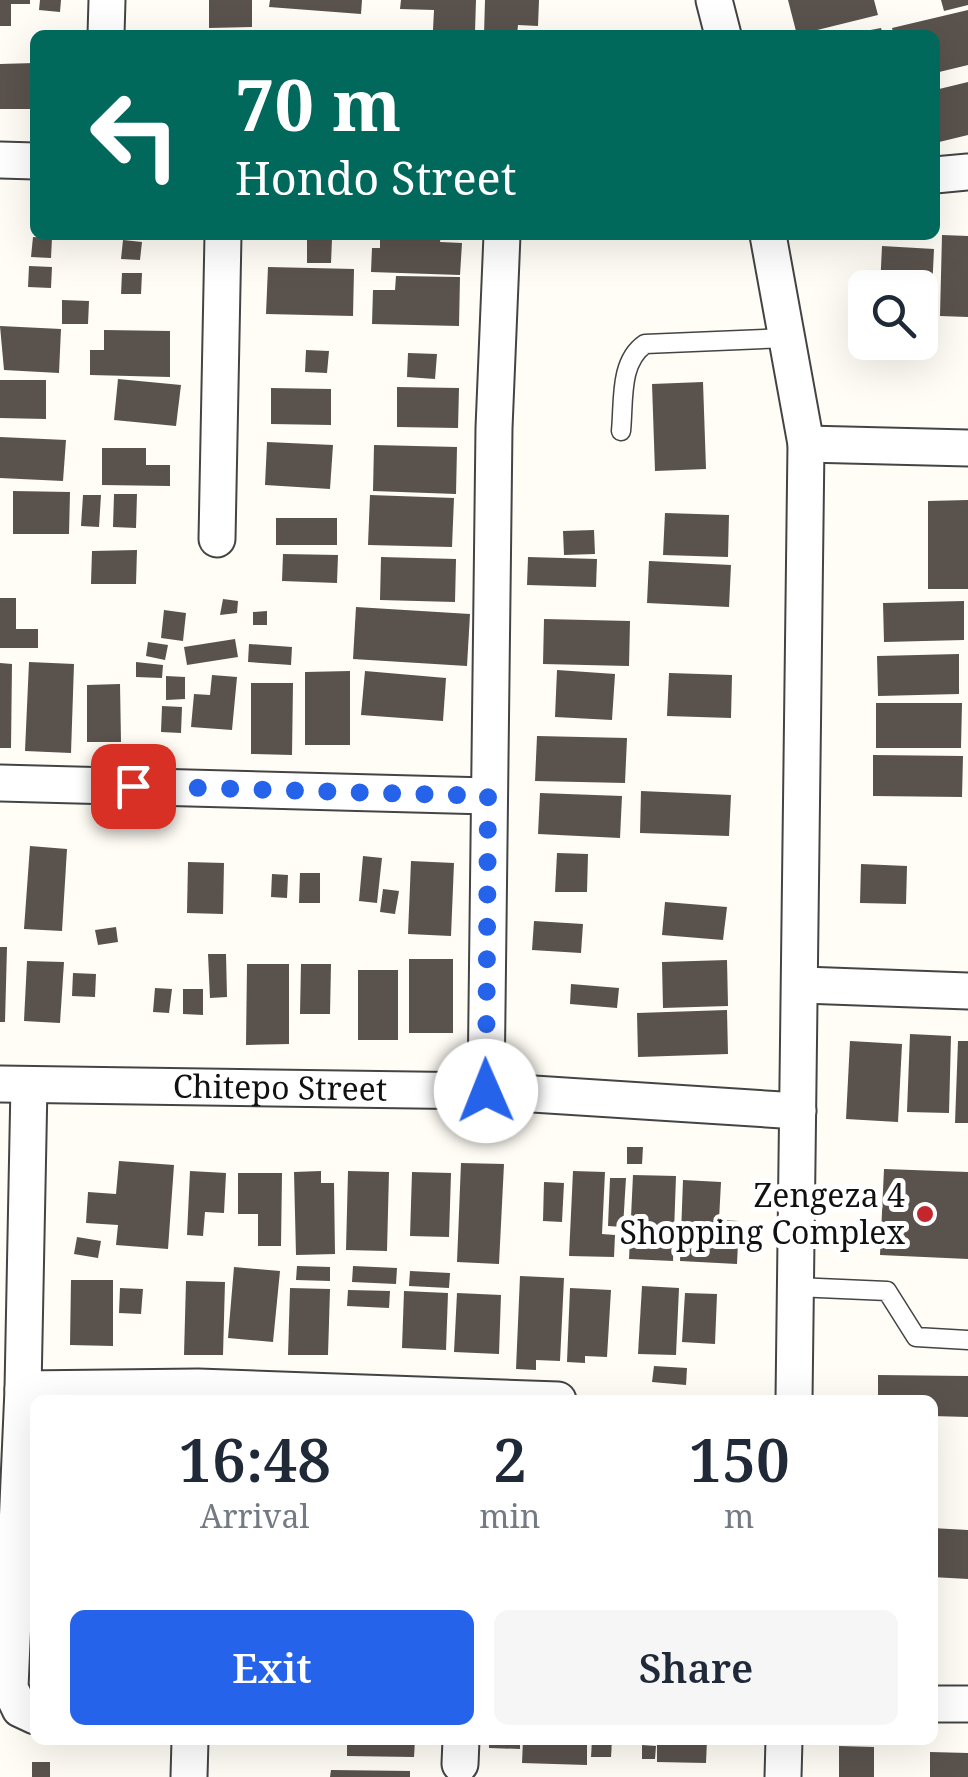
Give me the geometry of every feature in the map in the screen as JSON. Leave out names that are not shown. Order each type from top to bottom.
[{"type":"street","points":[[106,30],[107,0]]},
{"type":"street","points":[[714,0],[721,30]]},
{"type":"street","points":[[0,160],[30,162]]},
{"type":"street","points":[[940,174],[968,172]]},
{"type":"street","points":[[216,538],[223,240]]},
{"type":"street","points":[[486,1091],[488,796],[502,240]]},
{"type":"street","points":[[769,240],[806,444],[794,1395]]},
{"type":"street","points":[[806,444],[968,448]]},
{"type":"street","points":[[0,784],[488,796]]},
{"type":"street","points":[[802,985],[968,991]]},
{"type":"street","points":[[14,1084],[23,1389],[10,1688],[20,1710],[30,1714]]},
{"type":"street","name":"Chitepo Street","points":[[14,1084],[486,1091],[798,1111]]},
{"type":"street","points":[[23,1389],[267,1395]]},
{"type":"street","points":[[938,1704],[968,1704]]},
{"type":"street","points":[[190,1745],[190,1777]]},
{"type":"street","points":[[783,1777],[784,1745]]},
{"type":"lane","points":[[621,431],[627,368],[633,353],[646,344],[787,338]]},
{"type":"lane","points":[[796,1286],[887,1292],[916,1336],[968,1340]]},
{"type":"building","points":[[0,0],[30,0],[30,4],[11,4],[11,26],[0,26]]},
{"type":"building","points":[[40,0],[61,0],[60,12],[39,10]]},
{"type":"building","points":[[209,0],[252,0],[252,27],[209,28]]},
{"type":"building","points":[[270,0],[362,0],[361,14],[269,7]]},
{"type":"building","points":[[401,0],[476,0],[475,30],[433,30],[434,10],[400,9]]},
{"type":"building","points":[[485,0],[539,0],[538,26],[484,30]]},
{"type":"building","points":[[788,0],[874,0],[878,15],[817,30],[796,30]]},
{"type":"building","points":[[941,0],[968,0],[968,5],[944,11]]},
{"type":"building","points":[[968,10],[968,65],[940,72],[940,30],[892,28]]},
{"type":"building","points":[[30,63],[30,109],[0,109],[0,64]]},
{"type":"building","points":[[968,82],[968,135],[940,142],[940,89]]},
{"type":"building","points":[[942,235],[968,236],[968,317],[940,316]]},
{"type":"building","points":[[33,240],[52,240],[51,258],[31,257]]},
{"type":"building","points":[[123,240],[142,242],[140,260],[121,259]]},
{"type":"building","points":[[307,240],[332,240],[331,263],[307,263]]},
{"type":"building","points":[[380,240],[462,243],[460,275],[371,272],[372,248],[380,248]]},
{"type":"building","points":[[882,246],[934,249],[933,270],[881,270]]},
{"type":"building","points":[[29,266],[52,267],[51,288],[28,287]]},
{"type":"building","points":[[268,267],[354,269],[353,316],[266,314]]},
{"type":"building","points":[[122,273],[142,273],[141,294],[121,294]]},
{"type":"building","points":[[396,276],[460,277],[459,326],[372,324],[373,290],[395,290]]},
{"type":"building","points":[[62,300],[89,301],[88,324],[62,324]]},
{"type":"building","points":[[0,326],[61,329],[59,373],[4,370]]},
{"type":"building","points":[[104,330],[170,331],[170,377],[90,375],[90,350],[104,350]]},
{"type":"building","points":[[306,350],[329,351],[327,373],[305,372]]},
{"type":"building","points":[[408,353],[437,354],[435,379],[407,377]]},
{"type":"building","points":[[118,379],[181,385],[176,426],[114,420]]},
{"type":"building","points":[[0,380],[46,380],[46,419],[0,418]]},
{"type":"building","points":[[703,382],[706,469],[655,471],[652,384]]},
{"type":"building","points":[[397,387],[459,388],[458,428],[397,427]]},
{"type":"building","points":[[271,388],[331,389],[331,425],[271,424]]},
{"type":"building","points":[[0,437],[66,440],[63,481],[0,478]]},
{"type":"building","points":[[267,442],[333,445],[330,489],[265,485]]},
{"type":"building","points":[[374,445],[457,447],[456,494],[373,491]]},
{"type":"building","points":[[102,448],[146,448],[146,465],[170,465],[170,486],[102,485]]},
{"type":"building","points":[[13,491],[70,492],[69,534],[13,534]]},
{"type":"building","points":[[114,494],[137,494],[136,528],[113,527]]},
{"type":"building","points":[[83,495],[101,495],[99,527],[81,526]]},
{"type":"building","points":[[370,495],[454,498],[452,547],[368,545]]},
{"type":"building","points":[[968,500],[968,589],[928,589],[928,501]]},
{"type":"building","points":[[665,513],[729,515],[728,557],[663,555]]},
{"type":"building","points":[[276,518],[337,518],[337,545],[276,545]]},
{"type":"building","points":[[594,530],[595,554],[564,555],[563,531]]},
{"type":"building","points":[[137,550],[136,584],[91,584],[92,551]]},
{"type":"building","points":[[283,554],[338,555],[337,583],[282,581]]},
{"type":"building","points":[[381,557],[456,559],[455,602],[380,600]]},
{"type":"building","points":[[528,557],[597,559],[596,587],[527,585]]},
{"type":"building","points":[[649,561],[731,565],[729,607],[647,603]]},
{"type":"building","points":[[0,598],[16,598],[16,629],[38,629],[38,648],[0,648]]},
{"type":"building","points":[[223,599],[238,601],[237,613],[220,615]]},
{"type":"building","points":[[964,601],[964,640],[884,642],[883,603]]},
{"type":"building","points":[[356,607],[470,614],[467,666],[353,659]]},
{"type":"building","points":[[164,610],[186,613],[183,641],[161,638]]},
{"type":"building","points":[[267,611],[267,625],[253,625],[253,612]]},
{"type":"building","points":[[544,619],[630,621],[629,666],[543,664]]},
{"type":"building","points":[[235,639],[238,657],[187,665],[184,647]]},
{"type":"building","points":[[148,642],[168,645],[165,660],[146,656]]},
{"type":"building","points":[[249,644],[292,647],[291,665],[248,662]]},
{"type":"building","points":[[959,654],[959,694],[878,696],[877,656]]},
{"type":"building","points":[[29,662],[74,664],[71,753],[25,751]]},
{"type":"building","points":[[136,662],[163,665],[162,678],[136,677]]},
{"type":"building","points":[[0,663],[12,664],[11,748],[0,748]]},
{"type":"building","points":[[557,670],[615,674],[612,720],[555,717]]},
{"type":"building","points":[[350,671],[350,745],[305,745],[305,672]]},
{"type":"building","points":[[365,671],[446,678],[443,721],[361,715]]},
{"type":"building","points":[[669,673],[732,675],[731,718],[667,716]]},
{"type":"building","points":[[212,675],[237,677],[232,730],[191,727],[194,694],[210,695]]},
{"type":"building","points":[[166,676],[185,677],[185,699],[166,700]]},
{"type":"building","points":[[251,683],[293,683],[292,755],[251,754]]},
{"type":"building","points":[[120,684],[121,742],[87,742],[87,685]]},
{"type":"building","points":[[876,703],[962,703],[961,748],[876,748]]},
{"type":"building","points":[[162,706],[182,707],[181,733],[161,732]]},
{"type":"building","points":[[537,736],[627,738],[625,783],[535,781]]},
{"type":"building","points":[[873,755],[963,756],[962,797],[873,796]]},
{"type":"building","points":[[641,791],[731,795],[729,836],[640,833]]},
{"type":"building","points":[[540,793],[622,796],[620,838],[538,834]]},
{"type":"building","points":[[30,846],[67,849],[62,931],[24,929]]},
{"type":"building","points":[[557,853],[588,854],[587,892],[555,892]]},
{"type":"building","points":[[363,856],[382,858],[377,903],[359,901]]},
{"type":"building","points":[[411,861],[454,863],[451,936],[408,934]]},
{"type":"building","points":[[188,862],[224,863],[223,914],[187,913]]},
{"type":"building","points":[[861,864],[907,866],[906,904],[860,903]]},
{"type":"building","points":[[300,873],[320,873],[320,903],[299,903]]},
{"type":"building","points":[[272,874],[288,875],[287,898],[271,897]]},
{"type":"building","points":[[383,889],[399,891],[395,914],[380,912]]},
{"type":"building","points":[[665,902],[727,907],[723,940],[662,935]]},
{"type":"building","points":[[534,921],[583,924],[581,953],[532,950]]},
{"type":"building","points":[[116,927],[118,942],[98,945],[95,930]]},
{"type":"building","points":[[0,947],[7,947],[5,1022],[0,1022]]},
{"type":"building","points":[[208,954],[226,954],[227,997],[210,998]]},
{"type":"building","points":[[409,959],[453,959],[453,1033],[409,1033]]},
{"type":"building","points":[[727,960],[728,1006],[663,1008],[662,962]]},
{"type":"building","points":[[27,961],[64,962],[60,1023],[24,1021]]},
{"type":"building","points":[[247,964],[289,964],[289,1044],[246,1045]]},
{"type":"building","points":[[301,964],[331,964],[330,1014],[300,1014]]},
{"type":"building","points":[[358,970],[398,970],[398,1040],[358,1040]]},
{"type":"building","points":[[73,973],[96,974],[95,997],[72,996]]},
{"type":"building","points":[[571,984],[619,988],[617,1008],[570,1004]]},
{"type":"building","points":[[155,988],[172,989],[169,1013],[153,1012]]},
{"type":"building","points":[[183,989],[203,989],[203,1015],[183,1014]]},
{"type":"building","points":[[727,1010],[728,1054],[638,1057],[637,1013]]},
{"type":"building","points":[[910,1034],[951,1036],[949,1113],[907,1112]]},
{"type":"building","points":[[850,1041],[902,1044],[898,1122],[846,1119]]},
{"type":"building","points":[[958,1041],[968,1041],[968,1123],[955,1123]]},
{"type":"building","points":[[627,1147],[643,1147],[642,1164],[627,1164]]},
{"type":"building","points":[[119,1161],[174,1165],[168,1249],[116,1245],[118,1225],[86,1223],[88,1192],[116,1194]]},
{"type":"building","points":[[461,1163],[504,1164],[499,1264],[457,1262]]},
{"type":"building","name":"Zengeza 4 Shopping Complex","points":[[884,1169],[968,1172],[968,1259],[880,1255]]},
{"type":"building","points":[[190,1171],[226,1173],[224,1213],[205,1212],[203,1236],[187,1235]]},
{"type":"building","points":[[321,1171],[321,1183],[334,1183],[335,1254],[296,1255],[294,1172]]},
{"type":"building","points":[[348,1171],[389,1172],[387,1251],[346,1250]]},
{"type":"building","points":[[573,1171],[605,1172],[602,1234],[615,1235],[614,1257],[569,1256]]},
{"type":"building","points":[[412,1172],[451,1173],[449,1237],[410,1236]]},
{"type":"building","points":[[238,1173],[282,1173],[281,1246],[258,1246],[258,1214],[238,1214]]},
{"type":"building","points":[[633,1175],[676,1176],[673,1261],[629,1259]]},
{"type":"building","points":[[610,1178],[626,1178],[623,1227],[608,1226]]},
{"type":"building","points":[[683,1180],[721,1182],[719,1220],[739,1221],[737,1264],[680,1261]]},
{"type":"building","points":[[544,1182],[564,1183],[562,1222],[543,1221]]},
{"type":"building","points":[[77,1237],[101,1241],[98,1258],[74,1254]]},
{"type":"building","points":[[297,1266],[330,1267],[330,1281],[296,1280]]},
{"type":"building","points":[[353,1266],[397,1268],[396,1284],[352,1282]]},
{"type":"building","points":[[234,1267],[280,1271],[273,1342],[228,1338]]},
{"type":"building","points":[[410,1271],[450,1273],[449,1288],[409,1286]]},
{"type":"building","points":[[520,1276],[564,1278],[560,1361],[536,1360],[536,1370],[516,1369]]},
{"type":"building","points":[[71,1280],[113,1280],[113,1346],[70,1345]]},
{"type":"building","points":[[186,1281],[225,1282],[223,1355],[184,1355]]},
{"type":"building","points":[[642,1286],[679,1288],[676,1355],[638,1354]]},
{"type":"building","points":[[120,1288],[143,1289],[141,1314],[119,1313]]},
{"type":"building","points":[[290,1288],[330,1289],[328,1355],[288,1355]]},
{"type":"building","points":[[570,1288],[611,1290],[607,1357],[585,1356],[585,1363],[567,1362]]},
{"type":"building","points":[[348,1290],[390,1291],[389,1308],[347,1306]]},
{"type":"building","points":[[404,1291],[448,1293],[446,1350],[402,1348]]},
{"type":"building","points":[[457,1293],[501,1295],[499,1354],[454,1352]]},
{"type":"building","points":[[685,1293],[717,1294],[715,1344],[682,1342]]},
{"type":"building","points":[[654,1366],[687,1368],[686,1385],[652,1382]]},
{"type":"building","points":[[878,1375],[968,1376],[968,1417],[938,1416],[938,1395],[878,1395]]},
{"type":"building","points":[[938,1528],[968,1530],[968,1579],[938,1577]]},
{"type":"building","points":[[347,1745],[415,1745],[414,1757],[347,1756]]},
{"type":"building","points":[[489,1745],[520,1745],[520,1749]]},
{"type":"building","points":[[523,1745],[587,1745],[587,1765],[522,1763]]},
{"type":"building","points":[[592,1745],[612,1745],[611,1757],[591,1757]]},
{"type":"building","points":[[642,1745],[656,1746],[655,1759],[642,1759]]},
{"type":"building","points":[[657,1745],[707,1745],[706,1763],[657,1762]]},
{"type":"building","points":[[839,1746],[874,1747],[874,1777],[839,1777]]},
{"type":"building","points":[[930,1752],[968,1753],[968,1777],[930,1777]]},
{"type":"building","points":[[32,1762],[50,1762],[50,1777],[32,1777]]},
{"type":"building","points":[[331,1770],[410,1771],[410,1777],[330,1777]]},
{"type":"place","name":"Zengeza 4 Shopping Complex","points":[[925,1214]]},
{"type":"route","points":[[133,786],[488,796],[486,1091]]}]
